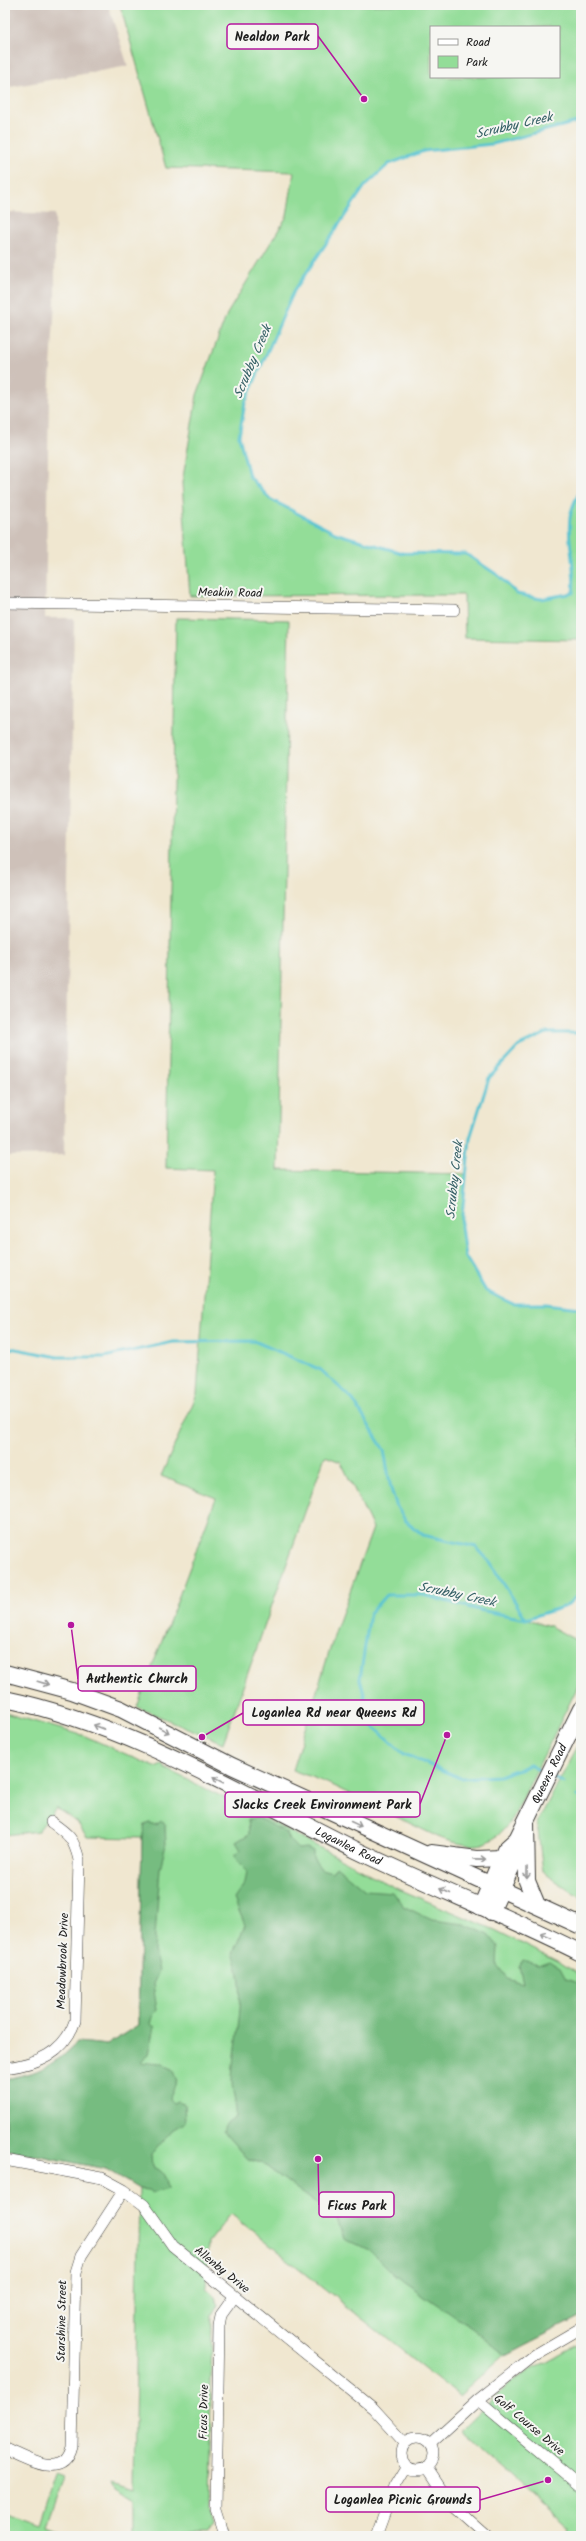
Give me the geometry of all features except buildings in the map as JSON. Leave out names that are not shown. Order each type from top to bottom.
[{"type":"main road","name":"Loganlea Road","points":[[5,1673],[72,1691],[121,1709],[232,1766],[581,1926]]},
{"type":"main road","name":"Loganlea Road","points":[[5,1698],[56,1711],[160,1752],[359,1851],[581,1953]]},
{"type":"main road","name":"Queens Road","points":[[496,1888],[505,1850],[517,1839],[581,1709]]},
{"type":"main road","points":[[526,1820],[527,1881],[531,1896],[537,1905]]},
{"type":"main road","name":"Queens Road","points":[[486,1909],[496,1888],[517,1855],[517,1839]]},
{"type":"main road","points":[[414,1850],[477,1859],[502,1858]]},
{"type":"street","name":"Meakin Road","points":[[5,603],[454,610]]},
{"type":"street","name":"Meadowbrook Drive","points":[[5,2068],[28,2065],[44,2058],[58,2048],[70,2034],[74,2021],[79,1860],[76,1844],[68,1834],[51,1822]]},
{"type":"street","name":"Allenby Drive","points":[[5,2160],[102,2178],[124,2190],[144,2205],[173,2246],[234,2297],[373,2408],[405,2443]]},
{"type":"street","name":"Starshine Street","points":[[5,2449],[49,2466],[64,2463],[70,2457],[72,2448],[76,2272],[81,2256],[124,2190]]},
{"type":"street","name":"Ficus Drive","points":[[223,2534],[216,2509],[219,2326],[221,2315],[234,2297]]},
{"type":"street","name":"Golf Course Drive","points":[[430,2444],[478,2400],[535,2354],[581,2328]]},
{"type":"street","name":"Golf Course Drive","points":[[478,2400],[581,2486]]},
{"type":"street","points":[[418,2438],[430,2444],[433,2460],[426,2468],[416,2471],[406,2467],[401,2458],[405,2443],[418,2438]]},
{"type":"street","points":[[376,2536],[394,2487],[406,2467]]},
{"type":"street","points":[[426,2468],[452,2506],[486,2536]]},
{"type":"shaded area","points":[[5,5],[108,5],[128,66],[5,88]]},
{"type":"shaded area","points":[[5,212],[55,214],[55,301],[49,400],[45,618],[74,618],[64,1155],[5,1156]]},
{"type":"green space","points":[[120,5],[581,5],[581,121],[493,144],[424,151],[389,164],[365,186],[294,291],[245,403],[239,436],[249,476],[270,499],[335,533],[402,553],[466,554],[499,576],[517,594],[541,599],[573,592],[574,582],[569,528],[574,504],[581,489],[581,640],[465,638],[464,595],[190,596],[182,483],[197,395],[227,314],[287,216],[294,172],[166,168]]},
{"type":"green space","points":[[176,618],[289,620],[278,1170],[466,1174],[461,1226],[465,1255],[486,1291],[513,1304],[546,1304],[581,1308],[581,1592],[566,1606],[527,1619],[550,1626],[581,1643],[581,1680],[513,1818],[497,1836],[482,1844],[464,1844],[440,1838],[327,1783],[292,1770],[337,1627],[373,1528],[341,1462],[325,1456],[223,1743],[137,1707],[216,1498],[161,1476],[197,1394],[213,1170],[166,1168]]},
{"type":"green space","points":[[5,1713],[85,1736],[155,1767],[162,1764],[164,1768],[245,1808],[394,1887],[495,1930],[561,1963],[581,1976],[581,2316],[505,2355],[459,2396],[231,2214],[208,2242],[206,2288],[216,2296],[218,2305],[212,2316],[209,2513],[213,2527],[208,2536],[134,2536],[134,2499],[114,2487],[111,2480],[134,2487],[139,2189],[106,2169],[5,2149],[5,2079],[28,2074],[45,2067],[60,2057],[77,2042],[107,2045],[138,2025],[142,1838],[87,1837],[77,1822],[56,1808],[38,1831],[5,1835]]},
{"type":"green space","points":[[581,1740],[581,1898],[543,1872],[537,1823]]},
{"type":"green space","points":[[258,1818],[287,1833],[290,1841],[298,1849],[307,1848],[313,1851],[313,1858],[321,1869],[332,1872],[336,1866],[365,1890],[393,1892],[403,1906],[432,1920],[464,1924],[489,1935],[498,1946],[497,1966],[507,1979],[523,1983],[519,1966],[523,1960],[538,1965],[549,1961],[560,1968],[566,1979],[581,1984],[581,2316],[505,2355],[473,2329],[394,2275],[369,2250],[344,2238],[336,2218],[263,2164],[247,2159],[223,2131],[225,2125],[236,2117],[232,2081],[239,2017],[240,1985],[238,1969],[233,1953],[245,1925],[234,1899],[245,1883],[247,1871],[238,1862],[234,1855],[241,1850],[236,1842],[249,1834],[248,1819]]},
{"type":"green space","points":[[162,1821],[165,1826],[166,1845],[160,1868],[154,1951],[159,1971],[153,1984],[157,2010],[152,2017],[150,2024],[155,2027],[149,2054],[140,2062],[160,2064],[172,2069],[177,2081],[169,2100],[173,2104],[177,2102],[184,2104],[185,2122],[172,2130],[152,2154],[153,2166],[160,2170],[164,2175],[168,2189],[153,2193],[148,2190],[139,2189],[106,2169],[5,2149],[5,2079],[28,2074],[45,2067],[60,2057],[77,2042],[107,2045],[138,2025],[142,1838],[145,1825],[150,1823],[155,1825]]},
{"type":"green space","points":[[581,2342],[581,2536],[566,2536],[569,2528],[461,2431],[512,2381]]},
{"type":"green space","points":[[56,2473],[64,2476],[46,2526],[73,2536],[5,2536],[5,2512],[39,2524]]},
{"type":"waterway","name":"Scrubby Creek","points":[[581,121],[493,144],[424,151],[389,164],[365,186],[294,291],[245,403],[239,436],[249,476],[270,499],[335,533],[402,553],[466,554],[499,576],[517,594],[541,599],[573,593],[574,583],[569,528],[572,509],[581,489]]},
{"type":"waterway","name":"Scrubby Creek","points":[[581,1033],[547,1033],[519,1046],[489,1078],[470,1138],[461,1226],[465,1256],[486,1291],[513,1304],[546,1304],[581,1308]]},
{"type":"waterway","points":[[5,1347],[58,1357],[104,1357],[173,1342],[254,1341],[321,1370],[353,1400],[384,1450],[391,1489],[397,1507],[405,1520],[423,1535],[476,1547],[489,1561],[526,1619]]},
{"type":"waterway","name":"Scrubby Creek","points":[[544,1773],[530,1765],[499,1776],[460,1778],[404,1754],[372,1725],[360,1679],[370,1613],[386,1595],[423,1595],[479,1610],[526,1619],[566,1606],[581,1592]]},
{"type":"waterway","name":"Scrubby Creek","points":[[553,1777],[564,1783]]},
{"type":"waterway","name":"Scrubby Creek","points":[[577,1796],[581,1798]]},
{"type":"place","name":"Nealdon Park","points":[[364,99]]},
{"type":"place","name":"Authentic Church","points":[[71,1625]]},
{"type":"place","name":"Slacks Creek Environment Park","points":[[447,1735]]},
{"type":"place","name":"Loganlea Rd near Queens Rd","points":[[202,1737]]},
{"type":"place","name":"Ficus Park","points":[[318,2159]]},
{"type":"place","name":"Loganlea Picnic Grounds","points":[[548,2480]]}]
